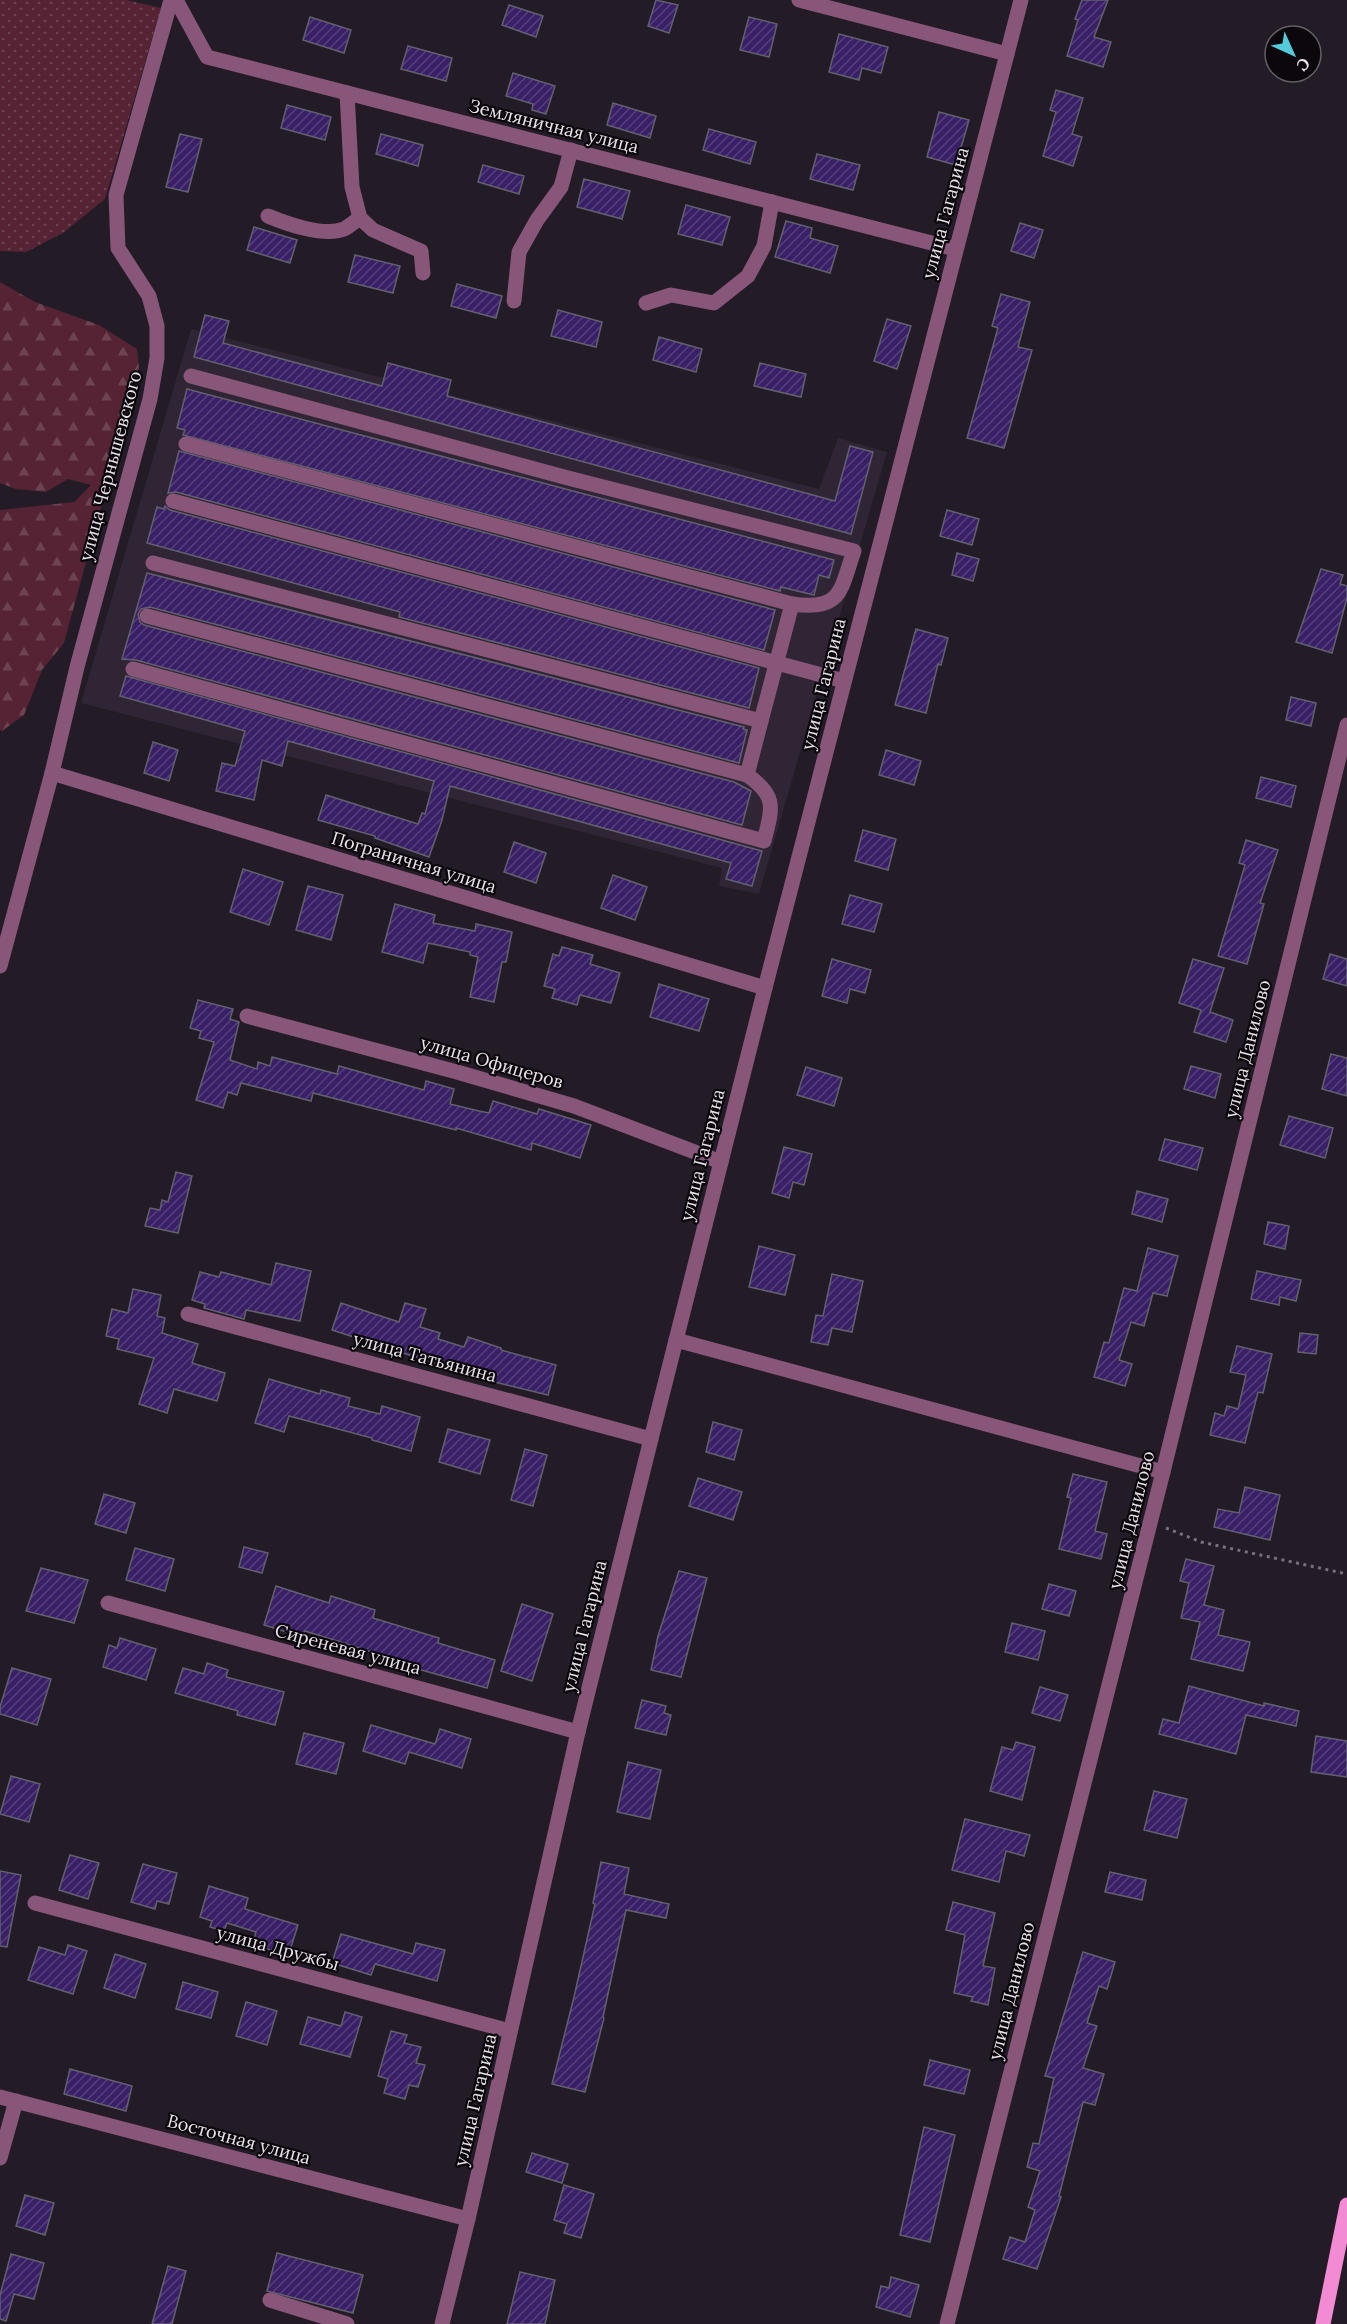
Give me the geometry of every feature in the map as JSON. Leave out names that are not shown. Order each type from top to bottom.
[{"type":"main road","points":[[1323,2324],[1347,2205]]},
{"type":"street","name":"улица Чернышевского","points":[[0,966],[52,773],[77,667],[150,399],[157,358],[157,326],[149,296],[118,248],[116,195],[171,0]]},
{"type":"street","name":"Земляничная улица","points":[[176,0],[207,57],[955,249]]},
{"type":"street","points":[[799,0],[1007,54]]},
{"type":"street","name":"улица Гагарина","points":[[442,2324],[468,2220],[578,1732],[765,988],[1021,0]]},
{"type":"street","points":[[347,93],[351,187],[360,218],[373,230],[420,251],[423,273]]},
{"type":"street","points":[[514,301],[519,252],[537,220],[561,187],[571,150]]},
{"type":"street","points":[[646,303],[671,295],[714,303],[748,276],[764,246],[772,202]]},
{"type":"street","points":[[268,216],[291,226],[324,230],[343,229],[360,218]]},
{"type":"street","points":[[186,444],[792,604],[814,607],[829,602],[840,591],[854,551],[568,478],[191,376]]},
{"type":"street","points":[[173,501],[844,681]]},
{"type":"street","points":[[153,563],[761,721]]},
{"type":"street","points":[[747,775],[792,604]]},
{"type":"street","points":[[134,669],[764,841],[772,809],[770,797],[762,784],[747,775],[147,616]]},
{"type":"street","name":"улица Данилово","points":[[947,2324],[1163,1472],[1347,725]]},
{"type":"street","name":"Пограничная улица","points":[[52,773],[765,988]]},
{"type":"street","name":"улица Офицеров","points":[[247,1016],[574,1106],[721,1162]]},
{"type":"street","name":"улица Татьянина","points":[[188,1314],[651,1439]]},
{"type":"street","points":[[676,1340],[1163,1472]]},
{"type":"street","name":"Сиреневая улица","points":[[108,1603],[578,1732]]},
{"type":"street","name":"улица Дружбы","points":[[35,1903],[510,2031]]},
{"type":"street","name":"Восточная улица","points":[[0,2097],[468,2220]]},
{"type":"street","points":[[0,2158],[15,2101]]},
{"type":"street","points":[[270,2300],[347,2324]]},
{"type":"path","points":[[1150,1522],[1201,1542],[1347,1574]]},
{"type":"shaded area","points":[[191,329],[819,489],[838,438],[887,452],[759,894],[719,886],[722,868],[81,703]]},
{"type":"green space","points":[[0,0],[126,0],[161,8],[105,199],[63,233],[26,252],[0,251]]},
{"type":"green space","points":[[0,282],[35,302],[99,325],[137,349],[139,367],[64,643],[42,670],[24,715],[2,731],[0,730],[0,510],[74,502],[91,485],[68,479],[46,492],[16,489],[0,483]]},
{"type":"building","points":[[656,0],[678,5],[669,33],[648,26]]},
{"type":"building","points":[[1082,0],[1108,0],[1094,37],[1111,42],[1103,67],[1067,56],[1078,20],[1075,19]]},
{"type":"building","points":[[509,5],[543,16],[536,37],[502,25]]},
{"type":"building","points":[[310,17],[351,30],[344,53],[303,40]]},
{"type":"building","points":[[749,17],[777,24],[769,57],[740,50]]},
{"type":"building","points":[[839,34],[888,47],[881,73],[862,68],[859,80],[829,72]]},
{"type":"building","points":[[408,46],[452,58],[446,81],[401,69]]},
{"type":"building","points":[[513,73],[555,86],[546,114],[532,110],[533,104],[506,96]]},
{"type":"building","points":[[1056,90],[1083,98],[1072,134],[1082,137],[1073,166],[1043,156],[1056,112],[1050,110]]},
{"type":"building","points":[[613,103],[656,116],[650,138],[607,125]]},
{"type":"building","points":[[287,105],[331,117],[325,140],[281,128]]},
{"type":"building","points":[[939,112],[969,120],[956,165],[927,157]]},
{"type":"building","points":[[709,129],[756,142],[750,164],[703,150]]},
{"type":"building","points":[[180,134],[202,139],[188,192],[166,187]]},
{"type":"building","points":[[381,134],[423,145],[418,166],[376,154]]},
{"type":"building","points":[[817,154],[860,165],[853,190],[810,179]]},
{"type":"building","points":[[483,165],[524,176],[519,194],[478,182]]},
{"type":"building","points":[[584,179],[630,191],[622,219],[577,207]]},
{"type":"building","points":[[686,205],[730,217],[722,245],[678,234]]},
{"type":"building","points":[[786,221],[812,228],[810,238],[838,246],[830,273],[775,257]]},
{"type":"building","points":[[1020,223],[1043,230],[1034,258],[1011,251]]},
{"type":"building","points":[[254,227],[297,240],[290,263],[247,250]]},
{"type":"building","points":[[355,255],[400,266],[393,293],[348,282]]},
{"type":"building","points":[[457,284],[502,296],[496,318],[451,306]]},
{"type":"building","points":[[1001,294],[1030,302],[1018,347],[1032,350],[1004,448],[967,438],[998,328],[992,326]]},
{"type":"building","points":[[558,310],[602,322],[596,347],[551,336]]},
{"type":"building","points":[[205,315],[229,321],[223,343],[382,386],[388,363],[451,380],[447,396],[835,501],[850,446],[873,452],[851,534],[194,357]]},
{"type":"building","points":[[887,319],[911,326],[897,369],[874,361]]},
{"type":"building","points":[[659,337],[702,349],[696,372],[653,360]]},
{"type":"building","points":[[760,363],[806,374],[801,397],[754,386]]},
{"type":"building","points":[[187,389],[834,560],[829,578],[819,575],[814,595],[781,587],[780,591],[183,435],[185,430],[177,428]]},
{"type":"building","points":[[179,451],[775,610],[764,650],[176,492],[168,493]]},
{"type":"building","points":[[165,506],[170,510],[759,668],[749,708],[399,617],[400,612],[147,543],[157,507],[164,509]]},
{"type":"building","points":[[947,510],[979,519],[972,545],[940,536]]},
{"type":"building","points":[[957,553],[979,559],[973,581],[952,575]]},
{"type":"building","points":[[1321,569],[1343,575],[1340,584],[1347,586],[1347,598],[1332,653],[1296,642]]},
{"type":"building","points":[[147,573],[744,727],[743,729],[747,730],[739,763],[150,607],[141,609],[138,614],[140,622],[144,625],[734,782],[751,791],[742,825],[136,660],[122,659]]},
{"type":"building","points":[[916,629],[948,638],[941,665],[938,664],[926,713],[895,705]]},
{"type":"building","points":[[126,676],[762,851],[752,886],[726,879],[731,863],[450,786],[442,820],[429,857],[375,838],[375,836],[318,820],[326,795],[418,824],[422,813],[425,814],[434,781],[288,741],[282,766],[262,760],[254,800],[216,791],[222,763],[235,766],[245,731],[120,696]]},
{"type":"building","points":[[1291,697],[1316,703],[1311,726],[1286,720]]},
{"type":"building","points":[[153,742],[178,750],[169,781],[144,773]]},
{"type":"building","points":[[886,750],[921,761],[914,785],[879,775]]},
{"type":"building","points":[[1261,777],[1296,786],[1291,807],[1256,798]]},
{"type":"building","points":[[863,830],[896,839],[888,870],[855,861]]},
{"type":"building","points":[[1246,840],[1278,850],[1260,903],[1264,904],[1247,964],[1218,956],[1245,865],[1239,863]]},
{"type":"building","points":[[514,842],[546,853],[536,883],[504,872]]},
{"type":"building","points":[[243,869],[283,882],[269,925],[230,912]]},
{"type":"building","points":[[613,875],[647,887],[635,920],[601,908]]},
{"type":"building","points":[[308,886],[343,895],[331,940],[296,930]]},
{"type":"building","points":[[850,895],[882,904],[874,932],[842,924]]},
{"type":"building","points":[[395,904],[435,915],[433,923],[475,931],[476,924],[512,932],[506,962],[502,962],[494,1002],[470,997],[478,957],[470,955],[470,952],[428,943],[423,963],[382,952]]},
{"type":"building","points":[[562,947],[593,955],[590,964],[620,973],[611,1003],[580,995],[577,1005],[552,998],[555,989],[544,986],[553,954],[559,956]]},
{"type":"building","points":[[1330,954],[1347,959],[1347,986],[1323,979]]},
{"type":"building","points":[[832,959],[871,970],[865,993],[850,989],[847,1003],[822,996]]},
{"type":"building","points":[[1193,959],[1224,968],[1210,1012],[1233,1020],[1226,1042],[1194,1032],[1201,1010],[1179,1003]]},
{"type":"building","points":[[659,984],[709,999],[699,1031],[650,1017]]},
{"type":"building","points":[[198,1000],[233,1009],[230,1019],[239,1022],[230,1060],[257,1069],[258,1062],[270,1066],[272,1057],[337,1074],[339,1066],[424,1090],[426,1081],[454,1089],[450,1104],[489,1113],[493,1101],[537,1114],[539,1109],[591,1125],[580,1158],[532,1143],[531,1150],[456,1128],[456,1130],[313,1093],[311,1101],[241,1083],[237,1095],[228,1092],[223,1108],[196,1100],[214,1042],[199,1038],[201,1031],[190,1028]]},
{"type":"building","points":[[1331,1054],[1347,1058],[1347,1096],[1322,1089]]},
{"type":"building","points":[[1191,1066],[1221,1074],[1215,1098],[1184,1089]]},
{"type":"building","points":[[806,1067],[842,1078],[834,1106],[797,1095]]},
{"type":"building","points":[[1289,1116],[1333,1128],[1325,1158],[1280,1145]]},
{"type":"building","points":[[1165,1139],[1203,1148],[1197,1170],[1159,1160]]},
{"type":"building","points":[[784,1147],[812,1154],[804,1185],[793,1182],[789,1198],[772,1193]]},
{"type":"building","points":[[176,1172],[192,1176],[178,1233],[145,1226],[150,1208],[160,1210],[162,1200],[168,1202]]},
{"type":"building","points":[[1137,1191],[1168,1199],[1162,1222],[1132,1214]]},
{"type":"building","points":[[1268,1222],[1289,1226],[1285,1249],[1264,1244]]},
{"type":"building","points":[[759,1246],[795,1255],[785,1295],[749,1287]]},
{"type":"building","points":[[1148,1248],[1178,1256],[1167,1296],[1153,1293],[1144,1326],[1131,1322],[1119,1360],[1132,1364],[1125,1386],[1094,1377],[1104,1342],[1109,1343],[1124,1288],[1137,1291]]},
{"type":"building","points":[[276,1263],[311,1271],[300,1321],[246,1310],[244,1319],[204,1308],[205,1304],[192,1300],[200,1272],[219,1277],[221,1272],[271,1285]]},
{"type":"building","points":[[1257,1271],[1301,1280],[1296,1301],[1280,1297],[1279,1305],[1251,1299]]},
{"type":"building","points":[[832,1274],[863,1281],[852,1332],[832,1328],[828,1345],[811,1342],[816,1315],[823,1316]]},
{"type":"building","points":[[133,1289],[161,1295],[157,1316],[165,1318],[162,1333],[198,1344],[192,1363],[225,1373],[217,1401],[174,1389],[167,1413],[139,1404],[154,1358],[117,1349],[119,1339],[106,1336],[112,1309],[128,1313]]},
{"type":"building","points":[[341,1303],[399,1322],[405,1303],[426,1309],[420,1327],[440,1333],[438,1339],[464,1347],[468,1337],[501,1348],[501,1350],[556,1365],[548,1395],[490,1381],[332,1330]]},
{"type":"building","points":[[1300,1333],[1318,1335],[1316,1354],[1298,1352]]},
{"type":"building","points":[[1237,1346],[1272,1354],[1263,1393],[1258,1392],[1245,1443],[1210,1435],[1215,1413],[1224,1416],[1227,1406],[1238,1409],[1246,1375],[1230,1372]]},
{"type":"building","points":[[269,1379],[320,1394],[321,1390],[350,1398],[348,1406],[380,1414],[382,1406],[420,1417],[411,1451],[289,1416],[284,1432],[255,1423]]},
{"type":"building","points":[[713,1422],[742,1430],[734,1460],[706,1452]]},
{"type":"building","points":[[448,1429],[490,1440],[480,1474],[439,1462]]},
{"type":"building","points":[[525,1449],[547,1455],[533,1506],[511,1500]]},
{"type":"building","points":[[1073,1474],[1107,1482],[1095,1531],[1107,1534],[1101,1559],[1059,1549],[1071,1498],[1067,1497]]},
{"type":"building","points":[[698,1478],[742,1492],[733,1520],[689,1506]]},
{"type":"building","points":[[1245,1487],[1280,1495],[1270,1540],[1214,1527],[1218,1509],[1239,1513]]},
{"type":"building","points":[[104,1494],[135,1503],[126,1533],[95,1524]]},
{"type":"building","points":[[244,1547],[268,1553],[262,1573],[239,1567]]},
{"type":"building","points":[[135,1548],[174,1559],[165,1591],[126,1580]]},
{"type":"building","points":[[1186,1559],[1214,1566],[1204,1605],[1224,1610],[1218,1635],[1250,1642],[1243,1671],[1191,1659],[1200,1622],[1181,1618],[1189,1583],[1180,1581]]},
{"type":"building","points":[[41,1568],[88,1580],[74,1623],[26,1611]]},
{"type":"building","points":[[679,1571],[707,1578],[681,1677],[651,1670],[658,1636]]},
{"type":"building","points":[[1049,1584],[1076,1591],[1069,1616],[1042,1609]]},
{"type":"building","points":[[276,1586],[329,1603],[331,1596],[375,1610],[373,1618],[439,1638],[438,1643],[495,1660],[487,1688],[381,1659],[382,1655],[305,1631],[303,1637],[264,1625]]},
{"type":"building","points":[[522,1604],[553,1614],[532,1681],[501,1671]]},
{"type":"building","points":[[1012,1623],[1045,1631],[1038,1660],[1005,1652]]},
{"type":"building","points":[[120,1638],[156,1649],[146,1680],[103,1667],[109,1645],[117,1648]]},
{"type":"building","points":[[207,1663],[228,1670],[226,1677],[284,1692],[275,1725],[237,1715],[238,1711],[175,1693],[183,1668],[204,1674]]},
{"type":"building","points":[[12,1668],[51,1679],[37,1725],[0,1714]]},
{"type":"building","points":[[1189,1686],[1264,1706],[1264,1703],[1299,1711],[1296,1726],[1246,1715],[1236,1754],[1159,1734],[1163,1719],[1179,1723]]},
{"type":"building","points":[[1040,1687],[1068,1695],[1060,1721],[1032,1713]]},
{"type":"building","points":[[642,1700],[666,1706],[664,1713],[671,1715],[666,1735],[635,1728]]},
{"type":"building","points":[[371,1725],[435,1744],[440,1729],[471,1739],[462,1768],[409,1752],[405,1764],[363,1751]]},
{"type":"building","points":[[304,1733],[344,1743],[336,1774],[296,1764]]},
{"type":"building","points":[[1316,1736],[1347,1741],[1347,1777],[1311,1772]]},
{"type":"building","points":[[1016,1742],[1035,1747],[1022,1800],[990,1791],[1002,1747],[1013,1750]]},
{"type":"building","points":[[628,1762],[661,1770],[650,1819],[617,1812]]},
{"type":"building","points":[[11,1776],[40,1784],[29,1822],[0,1814]]},
{"type":"building","points":[[1154,1791],[1187,1799],[1177,1838],[1144,1830]]},
{"type":"building","points":[[965,1819],[1030,1835],[1024,1856],[1006,1851],[999,1882],[952,1870]]},
{"type":"building","points":[[70,1855],[99,1863],[88,1899],[59,1890]]},
{"type":"building","points":[[601,1862],[629,1868],[624,1894],[669,1904],[666,1918],[626,1910],[604,2018],[585,2092],[552,2084],[595,1904],[593,1903]]},
{"type":"building","points":[[143,1864],[177,1873],[169,1904],[157,1901],[155,1909],[131,1902]]},
{"type":"building","points":[[0,1871],[21,1875],[7,1947],[0,1946]]},
{"type":"building","points":[[1110,1872],[1146,1880],[1142,1900],[1105,1892]]},
{"type":"building","points":[[209,1886],[248,1898],[245,1909],[298,1925],[290,1950],[279,1946],[277,1952],[261,1947],[263,1942],[254,1939],[256,1932],[227,1923],[224,1931],[210,1927],[212,1921],[200,1917]]},
{"type":"building","points":[[953,1902],[995,1913],[983,1966],[995,1968],[988,2005],[971,2001],[973,1997],[954,1993],[965,1935],[946,1930]]},
{"type":"building","points":[[341,1934],[413,1954],[416,1943],[445,1950],[437,1981],[375,1964],[371,1975],[332,1963]]},
{"type":"building","points":[[68,1945],[87,1951],[73,1994],[28,1980],[39,1947],[65,1955]]},
{"type":"building","points":[[1083,1952],[1115,1962],[1107,1989],[1099,1986],[1087,2023],[1097,2026],[1083,2068],[1104,2074],[1095,2105],[1083,2102],[1059,2196],[1061,2197],[1037,2269],[1003,2259],[1010,2237],[1025,2242],[1035,2210],[1028,2207],[1040,2171],[1027,2167],[1033,2143],[1039,2144],[1054,2078],[1045,2076]]},
{"type":"building","points":[[115,1954],[146,1964],[135,1998],[104,1988]]},
{"type":"building","points":[[183,1982],[218,1992],[211,2018],[176,2009]]},
{"type":"building","points":[[246,2002],[277,2011],[267,2045],[236,2036]]},
{"type":"building","points":[[345,2012],[362,2017],[350,2057],[300,2044],[308,2017],[341,2026]]},
{"type":"building","points":[[391,2031],[407,2035],[404,2043],[421,2047],[416,2063],[425,2065],[418,2087],[409,2085],[405,2099],[384,2093],[388,2079],[378,2076]]},
{"type":"building","points":[[930,2060],[970,2070],[964,2094],[924,2085]]},
{"type":"building","points":[[70,2069],[132,2086],[126,2111],[64,2094]]},
{"type":"building","points":[[924,2127],[955,2135],[930,2242],[900,2235]]},
{"type":"building","points":[[532,2153],[568,2164],[562,2183],[526,2172]]},
{"type":"building","points":[[564,2185],[594,2194],[581,2238],[564,2233],[567,2224],[554,2220]]},
{"type":"building","points":[[25,2195],[54,2203],[45,2235],[16,2226]]},
{"type":"building","points":[[277,2253],[363,2275],[353,2313],[267,2291]]},
{"type":"building","points":[[11,2254],[44,2263],[34,2299],[14,2294],[6,2321],[0,2319],[0,2295]]},
{"type":"building","points":[[168,2266],[186,2271],[172,2324],[152,2324]]},
{"type":"building","points":[[520,2272],[555,2280],[545,2324],[507,2324]]},
{"type":"building","points":[[891,2277],[919,2285],[910,2317],[876,2307],[881,2286],[889,2288]]}]
